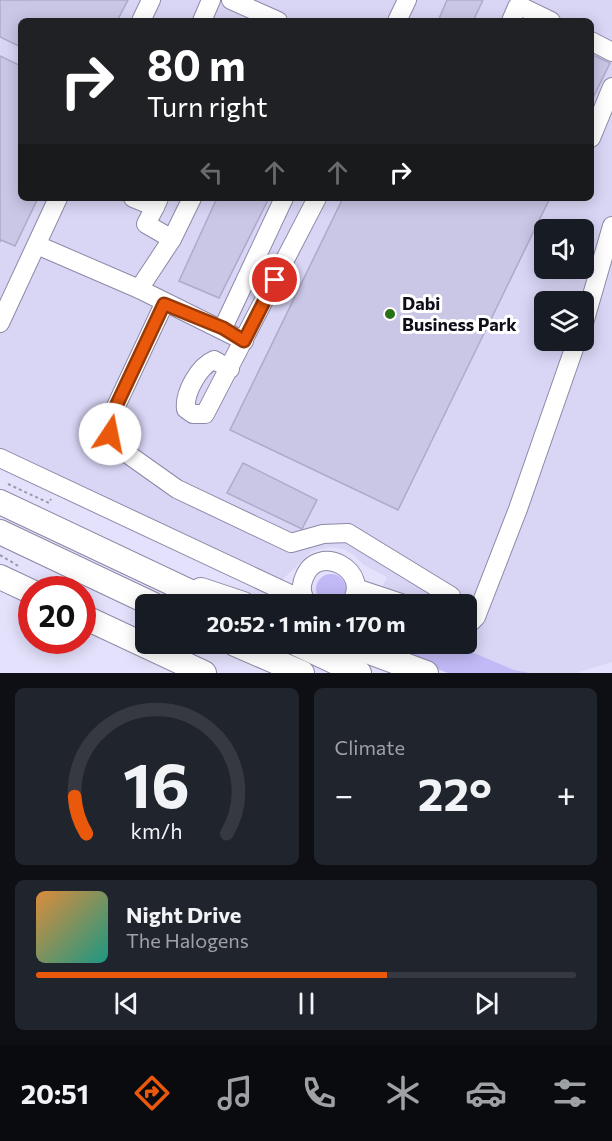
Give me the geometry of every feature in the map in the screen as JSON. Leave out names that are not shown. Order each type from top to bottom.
[{"type":"main road","points":[[0,502],[195,594]]},
{"type":"main road","points":[[0,532],[135,596]]},
{"type":"main road","points":[[148,572],[213,594]]},
{"type":"main road","points":[[0,577],[18,585]]},
{"type":"main road","points":[[96,623],[204,673]]},
{"type":"main road","points":[[242,654],[271,673]]},
{"type":"main road","points":[[258,654],[302,673]]},
{"type":"main road","points":[[318,654],[359,673]]},
{"type":"main road","points":[[375,654],[426,673]]},
{"type":"street","points":[[142,18],[151,0]]},
{"type":"street","points":[[203,18],[211,0]]},
{"type":"street","points":[[398,18],[407,0]]},
{"type":"street","points":[[512,18],[517,8],[524,8],[545,18]]},
{"type":"street","points":[[239,9],[268,18]]},
{"type":"street","points":[[594,43],[612,52]]},
{"type":"street","points":[[594,131],[612,87]]},
{"type":"street","points":[[0,322],[57,201]]},
{"type":"street","points":[[139,289],[172,239],[191,201]]},
{"type":"street","points":[[223,328],[283,201]]},
{"type":"street","points":[[230,369],[214,360],[206,363],[185,402],[186,409],[193,414],[205,414],[230,369],[314,201]]},
{"type":"street","points":[[157,202],[146,224],[172,239]]},
{"type":"street","points":[[593,291],[612,226]]},
{"type":"street","points":[[37,245],[139,289],[164,304],[223,328],[244,341]]},
{"type":"street","points":[[164,304],[109,421],[110,434],[115,445],[177,489],[291,543],[323,534],[348,533],[449,594]]},
{"type":"street","points":[[477,614],[518,508],[573,351]]},
{"type":"street","points":[[195,381],[218,392]]},
{"type":"street","points":[[0,458],[288,594]]},
{"type":"street","points":[[305,594],[302,583],[305,574],[318,562],[336,561],[344,565],[355,579],[356,594]]},
{"type":"shaded area","points":[[0,0],[612,0],[612,662],[576,673],[530,673],[514,670],[476,654],[477,594],[380,594],[387,577],[364,565],[344,549],[331,547],[312,551],[281,581],[0,454]]},
{"type":"shaded area","points":[[331,574],[344,583],[346,589],[344,594],[318,594],[316,589],[321,579]]},
{"type":"shaded area","points":[[398,654],[476,654],[514,670],[530,673],[448,673]]},
{"type":"building","points":[[0,0],[128,0],[119,18],[18,18],[18,46],[0,37]]},
{"type":"building","points":[[447,0],[483,0],[474,18],[439,18]]},
{"type":"building","points":[[594,55],[610,63],[594,96]]},
{"type":"building","points":[[0,56],[18,65],[18,201],[37,201],[15,246],[1,240],[0,242]]},
{"type":"building","points":[[216,201],[268,201],[219,298],[179,281]]},
{"type":"building","name":"Dabi Business Park","points":[[342,201],[549,201],[540,219],[534,219],[534,231],[398,510],[230,430]]},
{"type":"building","points":[[243,463],[317,500],[302,529],[227,493]]},
{"type":"place","name":"Dabi Business Park","points":[[390,314]]},
{"type":"route","points":[[110,434],[109,421],[164,304],[223,328],[244,341],[275,280]]}]
